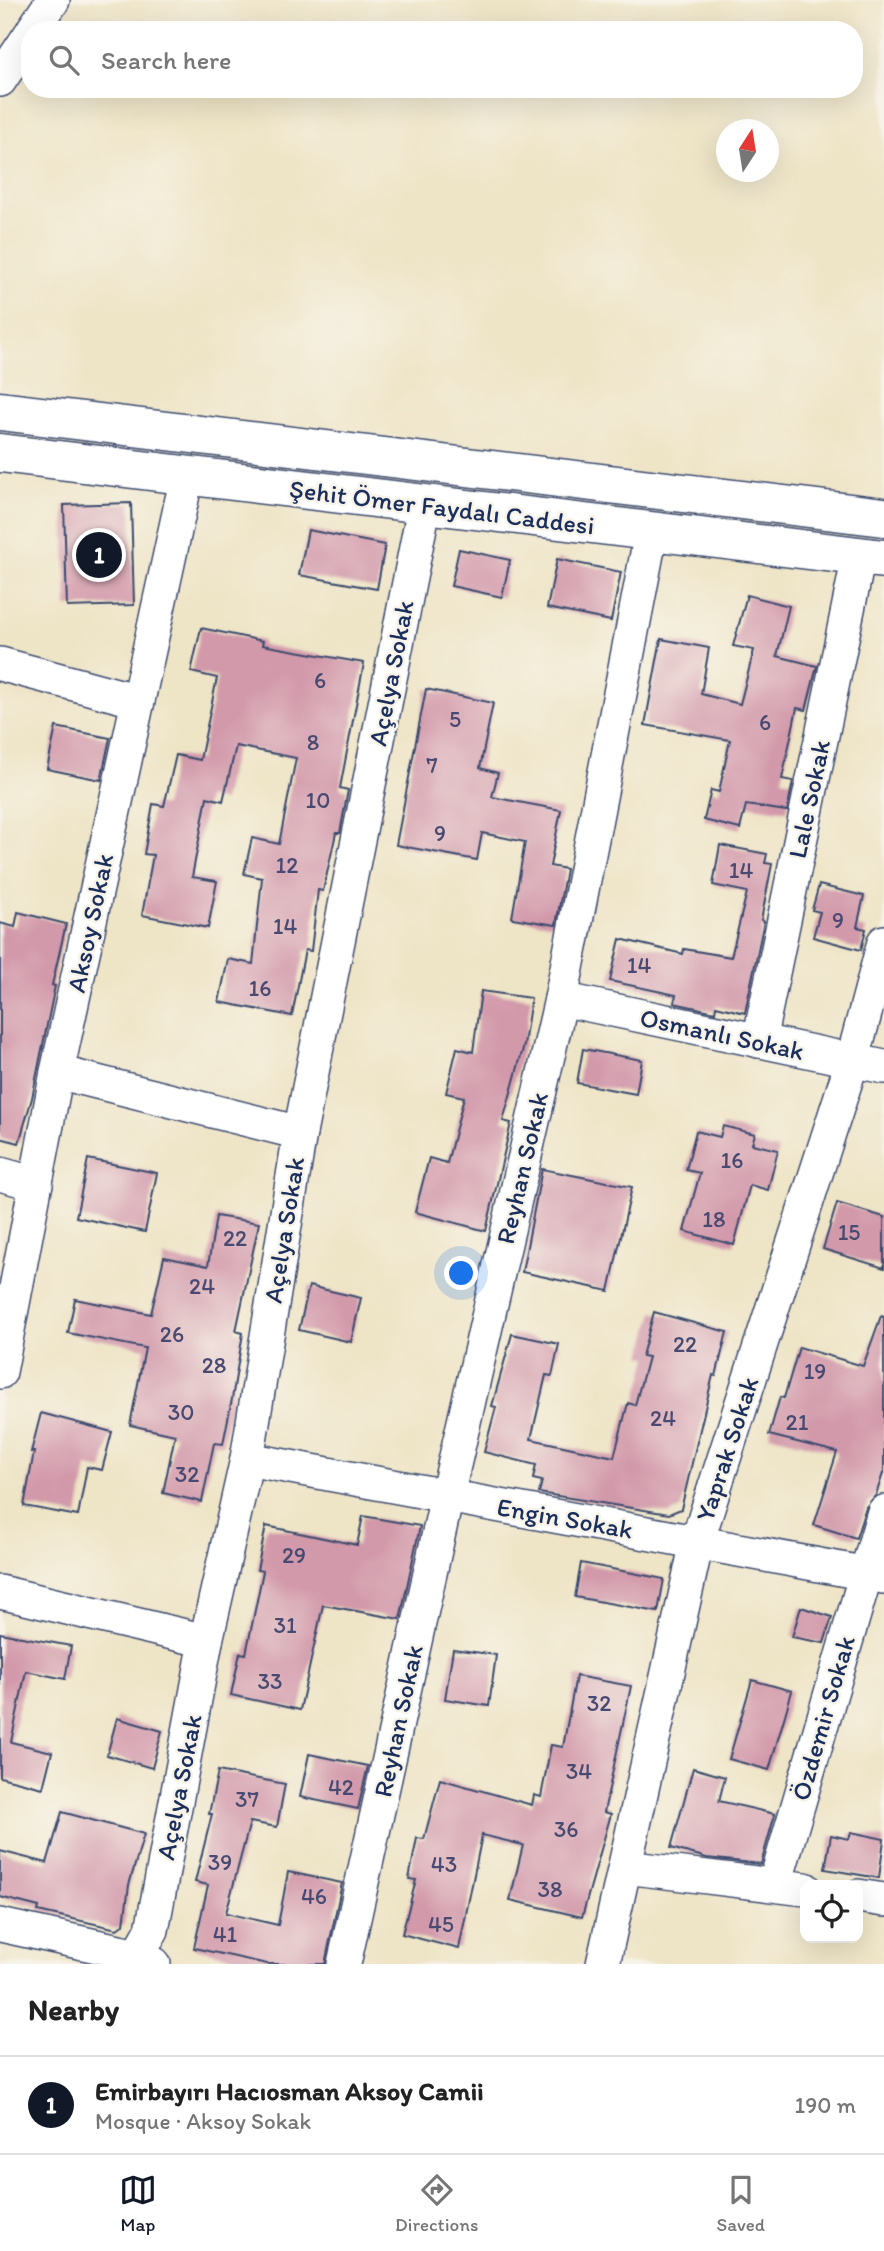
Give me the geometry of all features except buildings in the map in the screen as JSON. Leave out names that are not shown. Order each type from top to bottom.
[{"type":"main road","name":"Şehit Ömer Faydalı Caddesi","points":[[0,411],[884,517]]},
{"type":"main road","name":"Şehit Ömer Faydalı Caddesi","points":[[0,453],[425,502],[652,533],[872,558]]},
{"type":"street","points":[[39,21],[53,0]]},
{"type":"street","points":[[0,80],[21,48]]},
{"type":"street","name":"Aksoy Sokak","points":[[0,1372],[57,1072],[187,476]]},
{"type":"street","name":"Açelya Sokak","points":[[141,1961],[152,1930],[206,1641],[247,1460],[300,1133],[425,502]]},
{"type":"street","name":"Reyhan Sokak","points":[[344,1964],[447,1496],[561,999],[652,533]]},
{"type":"street","name":"Lale Sokak","points":[[759,1041],[872,558]]},
{"type":"street","points":[[0,664],[138,701]]},
{"type":"street","name":"Yaprak Sokak","points":[[603,1964],[697,1542],[868,1065],[884,942]]},
{"type":"street","name":"Osmanlı Sokak","points":[[561,999],[868,1065]]},
{"type":"street","points":[[57,1072],[300,1133]]},
{"type":"street","points":[[0,1174],[36,1184]]},
{"type":"street","name":"Engin Sokak","points":[[247,1460],[875,1575]]},
{"type":"street","name":"Özdemir Sokak","points":[[790,1886],[875,1575],[884,1512]]},
{"type":"street","points":[[0,1592],[206,1641]]},
{"type":"street","points":[[625,1867],[790,1886]]},
{"type":"street","points":[[863,1897],[884,1900]]},
{"type":"street","points":[[0,1925],[141,1961]]},
{"type":"place","name":"Emirbayırı Hacıosman Aksoy Camii","points":[[99,555]]}]
